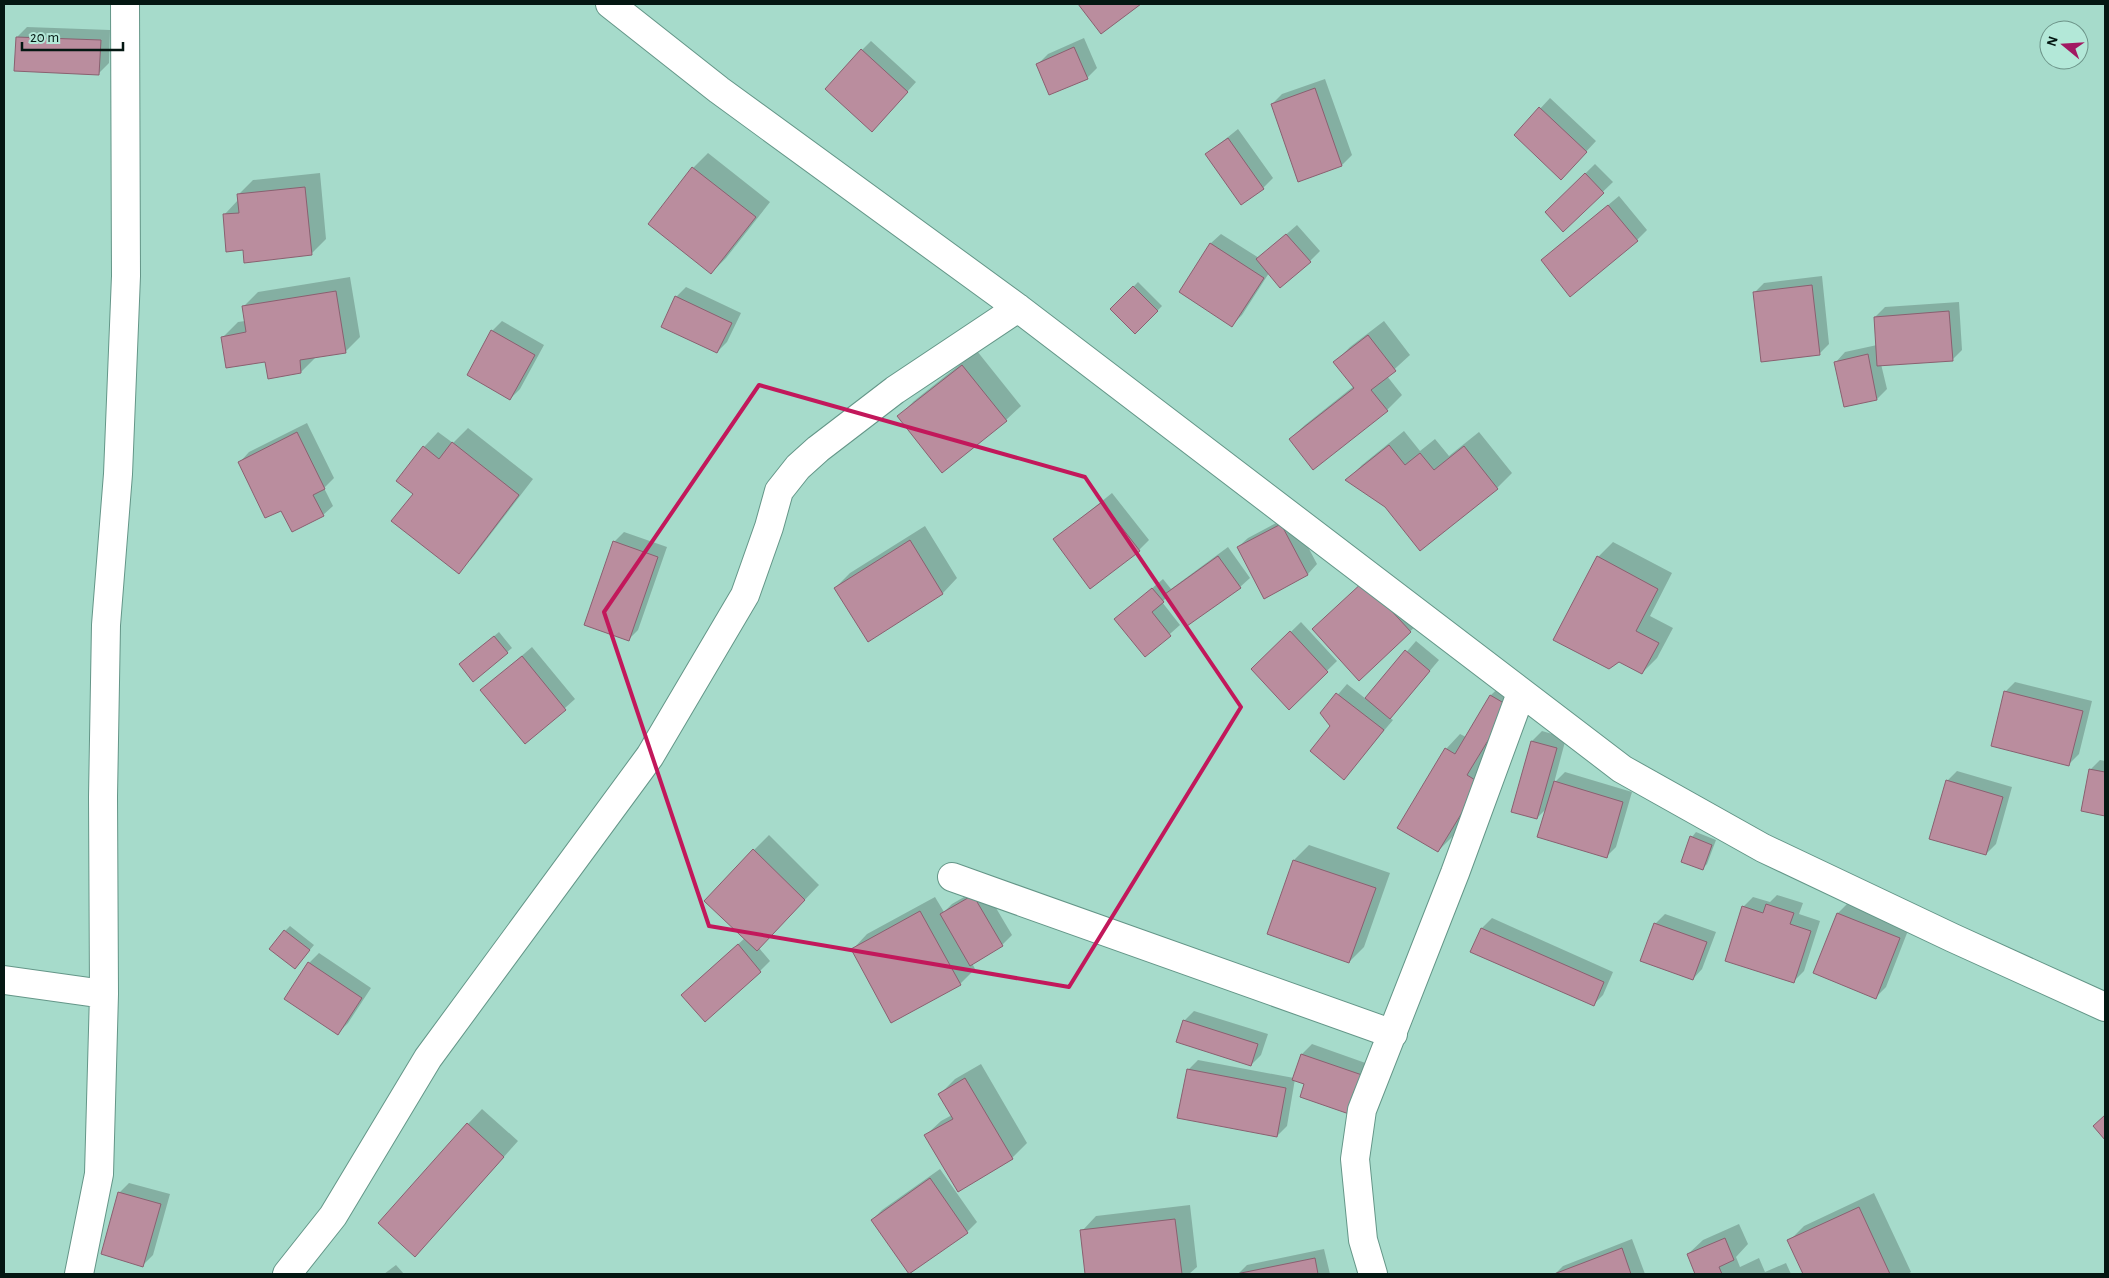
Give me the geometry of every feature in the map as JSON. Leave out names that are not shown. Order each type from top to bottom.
[{"type":"street","points":[[79,1274],[99,1174],[104,994],[103,797],[106,626],[118,474],[126,276],[126,4]]},
{"type":"street","points":[[610,4],[719,90],[1018,308],[1521,693],[1622,768],[1763,848],[2105,1007]]},
{"type":"street","points":[[287,1274],[333,1216],[428,1058],[650,756],[745,595],[769,527],[779,491],[798,467],[818,449],[895,390],[1018,308]]},
{"type":"street","points":[[1373,1274],[1363,1240],[1355,1159],[1362,1110],[1455,874],[1521,693]]},
{"type":"street","points":[[952,876],[1393,1034]]},
{"type":"street","points":[[4,980],[104,994]]},
{"type":"highlighted area","points":[[759,385],[1085,477],[1241,707],[1069,987],[709,926],[604,612]]},
{"type":"building","points":[[1078,4],[1141,4],[1101,34]]},
{"type":"building","points":[[16,37],[101,40],[99,75],[14,71]]},
{"type":"building","points":[[1074,47],[1088,79],[1049,95],[1036,64]]},
{"type":"building","points":[[861,49],[908,92],[872,132],[825,89]]},
{"type":"building","points":[[1315,88],[1342,166],[1298,182],[1271,104]]},
{"type":"building","points":[[1539,107],[1587,152],[1561,180],[1514,135]]},
{"type":"building","points":[[1228,138],[1264,189],[1241,205],[1205,154]]},
{"type":"building","points":[[692,167],[756,217],[711,274],[648,224]]},
{"type":"building","points":[[1585,173],[1604,193],[1563,232],[1545,212]]},
{"type":"building","points":[[305,187],[312,255],[244,263],[243,250],[226,252],[223,214],[239,213],[237,194]]},
{"type":"building","points":[[1608,205],[1638,241],[1570,297],[1541,260]]},
{"type":"building","points":[[1286,234],[1311,262],[1280,288],[1256,259]]},
{"type":"building","points":[[1210,243],[1264,278],[1232,327],[1179,292]]},
{"type":"building","points":[[1812,285],[1820,355],[1761,362],[1753,292]]},
{"type":"building","points":[[1133,286],[1158,311],[1135,334],[1110,309]]},
{"type":"building","points":[[336,291],[346,353],[300,360],[301,373],[268,379],[265,362],[226,368],[221,337],[246,332],[242,306]]},
{"type":"building","points":[[675,296],[732,323],[717,353],[661,327]]},
{"type":"building","points":[[1949,311],[1953,361],[1877,366],[1874,317]]},
{"type":"building","points":[[491,330],[535,355],[510,400],[467,375]]},
{"type":"building","points":[[1368,335],[1396,371],[1371,390],[1388,411],[1313,470],[1289,439],[1354,388],[1333,362]]},
{"type":"building","points":[[1868,354],[1877,400],[1844,407],[1834,362]]},
{"type":"building","points":[[962,365],[1007,421],[942,473],[897,416]]},
{"type":"building","points":[[297,432],[325,489],[313,495],[324,516],[292,532],[281,511],[265,518],[238,462]]},
{"type":"building","points":[[452,442],[519,495],[459,574],[391,521],[413,494],[396,481],[423,446],[439,459]]},
{"type":"building","points":[[1389,445],[1405,465],[1420,453],[1434,470],[1464,446],[1498,489],[1420,551],[1385,507],[1345,480]]},
{"type":"building","points":[[1102,502],[1140,551],[1090,589],[1053,539]]},
{"type":"building","points":[[1281,524],[1308,575],[1264,599],[1237,547]]},
{"type":"building","points":[[910,540],[943,594],[868,642],[834,588]]},
{"type":"building","points":[[613,541],[658,557],[629,641],[584,625]]},
{"type":"building","points":[[1218,556],[1241,588],[1187,626],[1165,594]]},
{"type":"building","points":[[1597,556],[1658,589],[1636,631],[1659,643],[1642,674],[1619,662],[1609,669],[1553,640]]},
{"type":"building","points":[[1364,581],[1411,632],[1359,681],[1312,629]]},
{"type":"building","points":[[1152,588],[1164,602],[1152,612],[1171,636],[1145,657],[1114,619]]},
{"type":"building","points":[[1290,631],[1328,672],[1289,710],[1251,669]]},
{"type":"building","points":[[494,636],[508,653],[473,682],[459,664]]},
{"type":"building","points":[[1405,650],[1430,671],[1390,719],[1365,698]]},
{"type":"building","points":[[522,656],[566,710],[525,744],[480,690]]},
{"type":"building","points":[[2004,691],[2083,711],[2069,766],[1991,746]]},
{"type":"building","points":[[1336,693],[1384,730],[1344,780],[1310,751],[1330,726],[1320,713]]},
{"type":"building","points":[[1490,695],[1509,706],[1467,775],[1480,783],[1438,852],[1397,828],[1445,748],[1455,754]]},
{"type":"building","points":[[1531,741],[1557,748],[1537,819],[1511,812]]},
{"type":"building","points":[[2089,769],[2105,772],[2105,816],[2081,811]]},
{"type":"building","points":[[1946,780],[2003,797],[1986,855],[1929,839]]},
{"type":"building","points":[[1554,781],[1623,802],[1607,858],[1537,837]]},
{"type":"building","points":[[1690,836],[1712,845],[1703,870],[1681,862]]},
{"type":"building","points":[[753,849],[805,900],[757,951],[704,901]]},
{"type":"building","points":[[1293,860],[1376,888],[1349,963],[1267,934]]},
{"type":"building","points":[[973,895],[1003,946],[970,966],[940,914]]},
{"type":"building","points":[[1766,904],[1794,913],[1790,924],[1811,931],[1794,983],[1725,961],[1742,906],[1763,913]]},
{"type":"building","points":[[920,911],[961,985],[891,1023],[851,949]]},
{"type":"building","points":[[1837,913],[1900,938],[1876,999],[1813,973]]},
{"type":"building","points":[[1654,923],[1707,942],[1693,980],[1640,961]]},
{"type":"building","points":[[1481,928],[1604,982],[1594,1006],[1470,952]]},
{"type":"building","points":[[284,930],[310,950],[295,969],[269,949]]},
{"type":"building","points":[[738,944],[761,972],[705,1022],[681,995]]},
{"type":"building","points":[[308,962],[362,998],[338,1035],[284,999]]},
{"type":"building","points":[[1183,1020],[1258,1044],[1251,1066],[1176,1042]]},
{"type":"building","points":[[1301,1054],[1365,1076],[1352,1115],[1300,1097],[1304,1084],[1292,1080]]},
{"type":"building","points":[[1187,1069],[1286,1088],[1277,1137],[1177,1118]]},
{"type":"building","points":[[965,1078],[1013,1159],[958,1192],[924,1135],[953,1119],[938,1094]]},
{"type":"building","points":[[2105,1115],[2105,1140],[2093,1126]]},
{"type":"building","points":[[467,1123],[504,1157],[415,1257],[378,1223]]},
{"type":"building","points":[[930,1178],[968,1233],[909,1274],[871,1220]]},
{"type":"building","points":[[118,1192],[161,1204],[143,1267],[101,1254]]},
{"type":"building","points":[[1859,1207],[1890,1274],[1803,1274],[1787,1240]]},
{"type":"building","points":[[1175,1219],[1182,1274],[1085,1274],[1080,1230]]},
{"type":"building","points":[[1725,1238],[1734,1260],[1719,1267],[1722,1274],[1695,1274],[1687,1254]]},
{"type":"building","points":[[1622,1248],[1631,1274],[1554,1274]]},
{"type":"building","points":[[1315,1258],[1318,1274],[1236,1274]]}]
